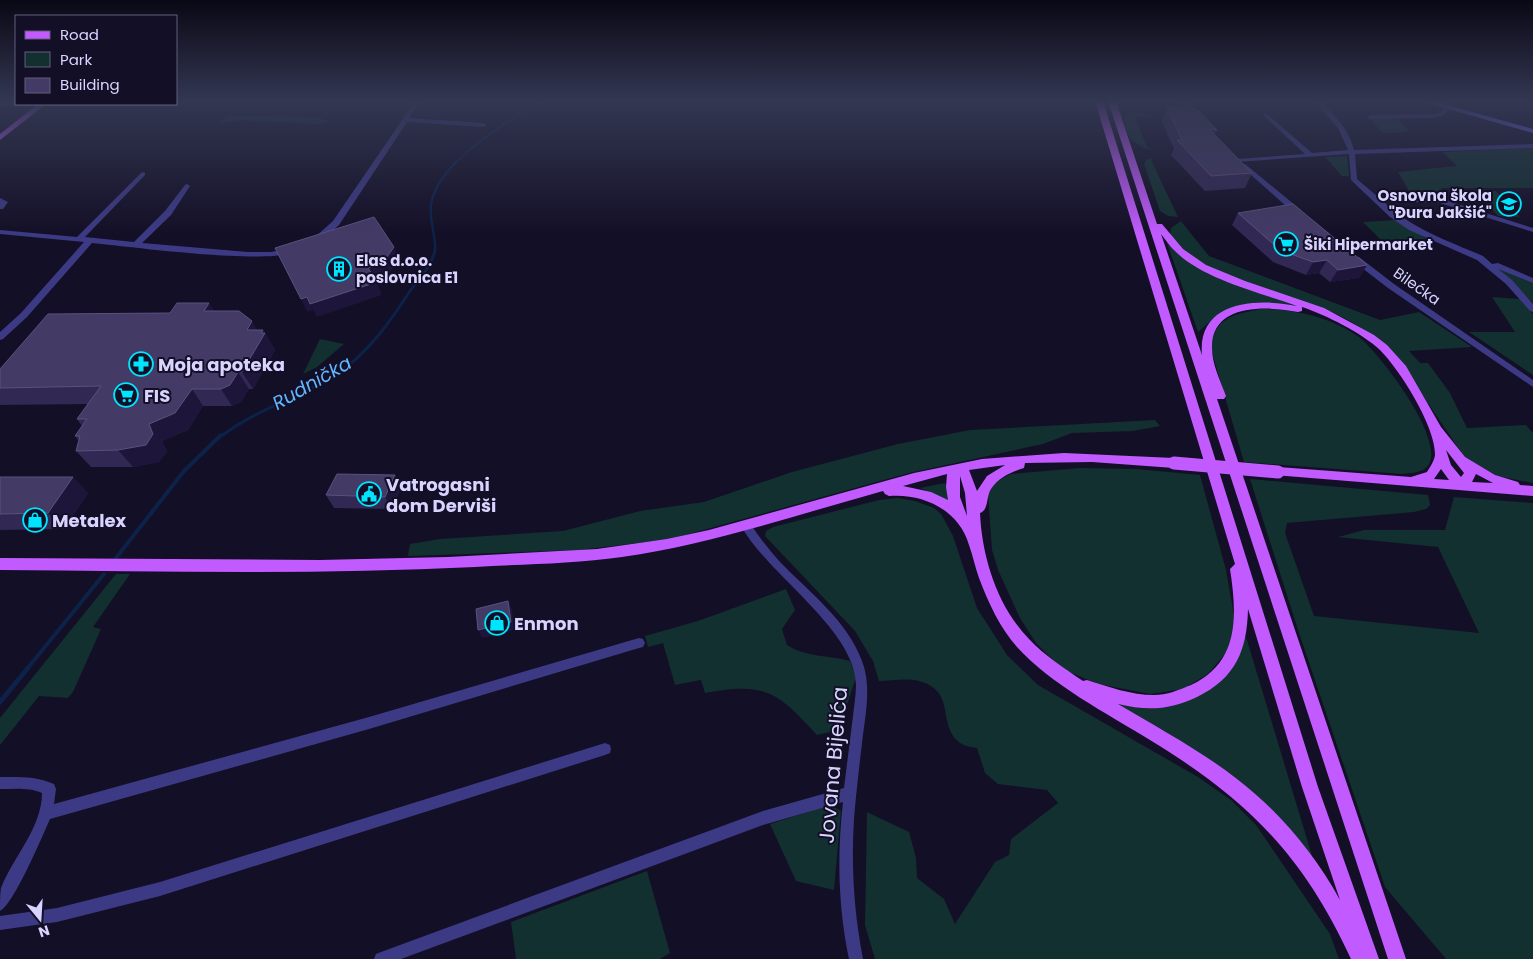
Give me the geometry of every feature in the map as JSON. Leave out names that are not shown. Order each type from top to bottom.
[{"type":"main road","points":[[1113,146],[1310,787],[1370,959]]},
{"type":"main road","points":[[1127,146],[1228,446],[1313,711],[1397,959]]},
{"type":"main road","points":[[1151,217],[1180,251],[1203,267],[1241,284],[1320,310],[1356,329],[1383,347],[1402,369],[1437,430],[1461,458],[1470,473],[1463,486]]},
{"type":"main road","points":[[1228,446],[1232,435],[1206,348],[1208,334],[1219,319],[1240,309],[1279,306],[1318,314],[1356,329]]},
{"type":"main road","points":[[1437,430],[1441,456],[1450,475],[1463,486]]},
{"type":"main road","points":[[1406,482],[1432,474],[1441,456]]},
{"type":"main road","points":[[0,564],[131,566],[362,565],[581,556],[662,546],[746,526],[958,468],[1051,459],[1102,458],[1533,491]]},
{"type":"main road","points":[[1461,458],[1490,478],[1533,491]]},
{"type":"main road","points":[[975,538],[980,525],[979,506],[982,488],[994,476],[1013,467],[1051,459]]},
{"type":"main road","points":[[958,468],[952,488],[959,515]]},
{"type":"main road","points":[[958,468],[968,477],[973,496],[975,538],[992,591],[1004,617],[1022,641],[1059,675],[1206,767],[1262,810],[1287,838],[1320,883],[1340,915],[1360,959]]},
{"type":"main road","points":[[836,500],[896,490],[923,492],[939,498],[959,515],[975,538]]},
{"type":"main road","points":[[1073,683],[1126,698],[1151,702],[1167,701],[1201,689],[1223,671],[1236,648],[1242,626],[1239,583],[1223,504]]},
{"type":"street","points":[[311,244],[336,223],[387,146]]},
{"type":"street","points":[[1300,146],[1310,155]]},
{"type":"street","points":[[1350,146],[1354,180],[1393,215],[1412,228],[1533,281]]},
{"type":"street","points":[[1238,160],[1352,152],[1533,146]]},
{"type":"street","points":[[1231,154],[1306,219]]},
{"type":"street","points":[[80,238],[143,174]]},
{"type":"street","points":[[135,246],[168,213],[187,186]]},
{"type":"street","points":[[1376,199],[1441,201],[1533,230]]},
{"type":"street","points":[[0,200],[4,202],[0,208]]},
{"type":"street","points":[[0,232],[80,238],[135,246],[268,255],[296,250]]},
{"type":"street","points":[[0,337],[21,320],[68,261],[90,240]]},
{"type":"street","name":"Bilećka","points":[[1352,256],[1391,286],[1533,384]]},
{"type":"street","points":[[1480,258],[1508,282],[1533,309]]},
{"type":"street","name":"Jovana Bijelića","points":[[746,526],[762,550],[811,600],[847,643],[857,661],[862,684],[850,793],[845,861],[849,932],[856,959]]},
{"type":"street","points":[[46,813],[359,725],[639,643]]},
{"type":"street","points":[[0,923],[57,915],[160,890],[605,749]]},
{"type":"street","points":[[0,783],[29,783],[46,786],[50,794],[46,813],[0,904]]},
{"type":"street","points":[[381,959],[763,818],[850,793]]},
{"type":"green space","points":[[1140,146],[1147,146],[1155,150],[1148,149]]},
{"type":"green space","points":[[1533,148],[1533,188],[1441,188],[1444,199],[1412,196],[1398,172],[1457,166],[1442,152]]},
{"type":"green space","points":[[1347,156],[1349,176],[1342,176],[1325,157]]},
{"type":"green space","points":[[1153,158],[1151,160],[1178,217],[1168,216],[1160,211],[1144,164],[1147,159]]},
{"type":"green space","points":[[1475,191],[1496,191],[1520,217],[1498,216]]},
{"type":"green space","points":[[1396,220],[1428,239],[1381,240],[1363,222]]},
{"type":"green space","points":[[1181,221],[1209,256],[1380,320],[1419,312],[1472,347],[1409,351],[1420,363],[1428,363],[1450,393],[1467,428],[1526,425],[1533,433],[1533,483],[1497,476],[1465,458],[1396,356],[1359,327],[1334,313],[1213,270],[1189,256],[1170,235],[1171,228]]},
{"type":"green space","points":[[1167,243],[1181,256],[1299,306],[1275,304],[1220,313],[1198,332]]},
{"type":"green space","points":[[1496,268],[1533,283],[1533,303]]},
{"type":"green space","points":[[1492,297],[1520,299],[1533,314],[1533,375],[1469,332],[1515,332]]},
{"type":"green space","points":[[1261,309],[1274,309],[1324,319],[1348,330],[1369,346],[1409,399],[1420,419],[1428,438],[1431,455],[1427,467],[1419,472],[1402,474],[1244,462],[1211,349],[1216,330],[1227,319],[1242,313]]},
{"type":"green space","points":[[320,339],[344,344],[317,367],[303,374]]},
{"type":"green space","points":[[1155,420],[1160,426],[1133,431],[1072,433],[1043,444],[909,473],[671,539],[579,550],[408,556],[410,544],[440,539],[563,531],[640,511],[704,502],[792,472],[898,444],[970,430]]},
{"type":"green space","points":[[1080,468],[1137,469],[1200,475],[1226,570],[1235,621],[1230,648],[1208,674],[1183,689],[1151,694],[1098,684],[1062,669],[1036,643],[1020,618],[998,570],[992,550],[988,493],[997,481],[1011,474]]},
{"type":"green space","points":[[1250,479],[1428,495],[1430,505],[1426,509],[1414,512],[1287,523],[1285,533],[1314,616],[1479,633],[1438,547],[1338,537],[1364,530],[1445,530],[1454,497],[1533,503],[1533,959],[1446,959],[1385,887],[1299,633]]},
{"type":"green space","points":[[945,483],[952,502],[920,488]]},
{"type":"green space","points":[[898,498],[915,501],[934,508],[941,514],[953,536],[977,608],[1007,655],[1038,685],[1198,777],[1231,800],[1256,825],[1330,934],[1339,959],[875,959],[865,925],[867,812],[909,832],[916,858],[917,878],[944,899],[955,924],[995,862],[1009,855],[1011,839],[1058,803],[1047,790],[998,784],[985,773],[977,748],[964,745],[954,737],[947,720],[943,702],[933,687],[912,680],[879,681],[873,661],[855,631],[765,536],[766,531],[773,527],[879,500]]},
{"type":"green space","points":[[116,574],[130,574],[93,627],[101,629],[73,692],[68,698],[39,696],[0,745],[0,718]]},
{"type":"green space","points":[[786,589],[795,610],[782,629],[787,645],[801,652],[850,661],[856,677],[839,730],[817,735],[791,708],[780,699],[768,693],[742,689],[705,693],[701,680],[675,685],[663,643],[648,647],[645,636],[698,621]]},
{"type":"green space","points":[[1244,636],[1247,640],[1316,869],[1292,837],[1110,704],[1127,705],[1201,693]]},
{"type":"green space","points":[[831,805],[841,811],[834,890],[796,881],[770,824]]},
{"type":"green space","points":[[647,871],[670,953],[660,959],[516,959],[511,922]]},
{"type":"building","points":[[1182,146],[1225,146],[1252,173],[1211,176]]},
{"type":"building","points":[[1293,204],[1367,265],[1338,270],[1327,260],[1313,262],[1280,250],[1238,213]]},
{"type":"building","name":"Elas d.o.o. poslovnica E1","points":[[374,217],[394,247],[382,264],[368,268],[377,282],[310,304],[307,297],[301,299],[275,248]]},
{"type":"building","name":"FIS","points":[[177,303],[209,303],[204,311],[239,311],[252,321],[247,330],[263,330],[261,333],[265,333],[242,372],[238,372],[230,385],[221,389],[192,389],[175,413],[149,424],[153,434],[146,445],[118,450],[76,451],[80,436],[75,436],[87,419],[77,419],[101,386],[0,388],[0,369],[48,314],[170,313]]},
{"type":"building","points":[[337,474],[395,475],[385,497],[326,495]]},
{"type":"building","points":[[0,477],[73,477],[48,513],[0,514]]},
{"type":"building","points":[[508,601],[511,622],[478,630],[476,609]]},
{"type":"waterway","name":"Rudnička","points":[[435,249],[431,205],[436,189],[446,174],[474,146]]},
{"type":"waterway","name":"Rudnička","points":[[220,437],[248,419],[337,374],[359,357],[395,314],[429,266],[435,249]]},
{"type":"waterway","name":"Rudnička","points":[[116,558],[184,471],[221,435]]},
{"type":"waterway","name":"Rudnička","points":[[27,669],[104,574]]},
{"type":"waterway","name":"Rudnička","points":[[0,702],[28,668]]},
{"type":"place","name":"Osnovna škola \"Đura Jakšić\"","points":[[1509,204]]},
{"type":"place","name":"Šiki Hipermarket","points":[[1286,244]]},
{"type":"place","name":"Elas d.o.o. poslovnica E1","points":[[339,269]]},
{"type":"place","name":"Moja apoteka","points":[[141,364]]},
{"type":"place","name":"FIS","points":[[126,395]]},
{"type":"place","name":"Vatrogasni dom Derviši","points":[[369,494]]},
{"type":"place","name":"Metalex","points":[[35,520]]},
{"type":"place","name":"Enmon","points":[[497,623]]}]
